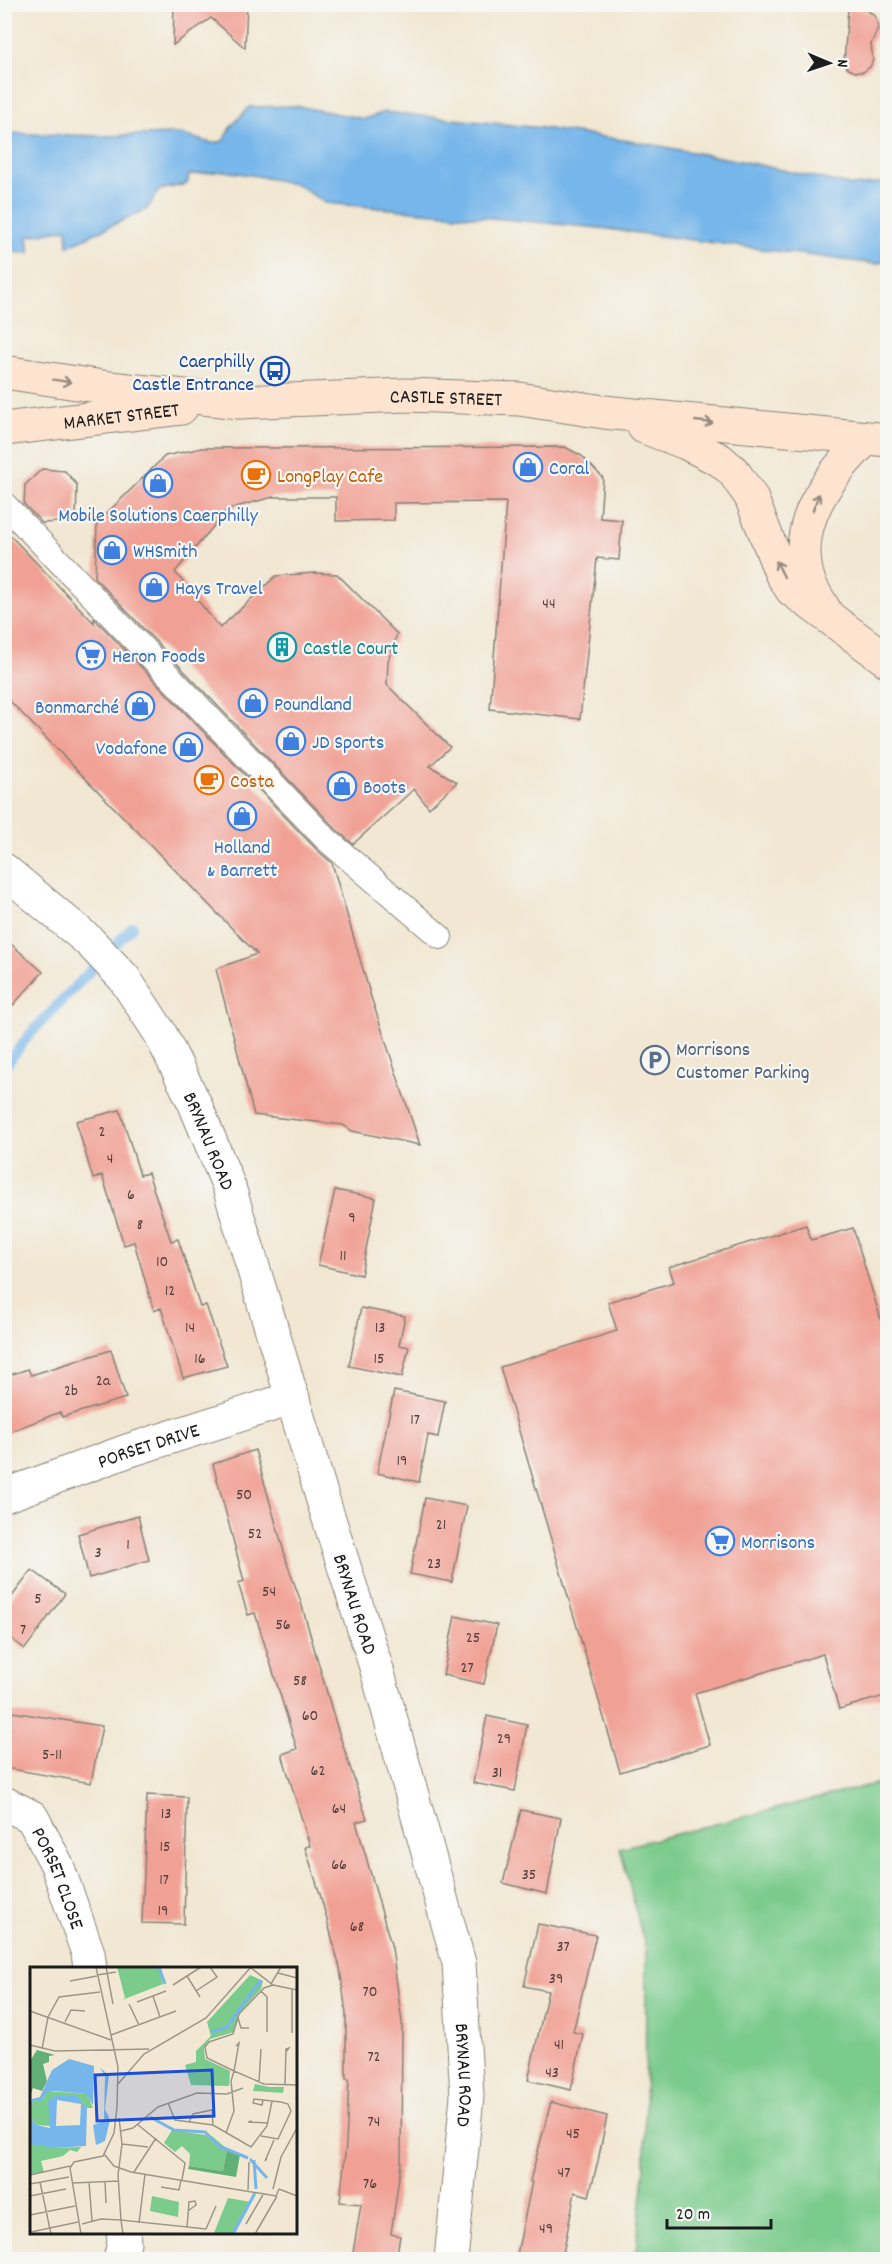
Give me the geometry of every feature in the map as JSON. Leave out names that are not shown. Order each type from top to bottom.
[{"type":"main road","name":"CASTLE STREET","points":[[4,372],[110,388],[240,402],[429,396],[519,399],[604,412],[877,440]]},
{"type":"main road","name":"MARKET STREET","points":[[4,429],[240,402]]},
{"type":"main road","points":[[604,412],[686,443],[720,460],[732,471],[751,497],[781,573],[792,590],[888,661]]},
{"type":"main road","points":[[828,617],[809,583],[804,558],[812,510],[819,493],[833,473],[877,440]]},
{"type":"street","points":[[4,504],[326,838],[440,937]]},
{"type":"street","name":"BRYNAU ROAD","points":[[4,870],[89,941],[124,978],[160,1033],[195,1104],[229,1187],[325,1508],[377,1670],[459,1963],[467,2096],[451,2259]]},
{"type":"street","name":"PORSET DRIVE","points":[[4,1496],[128,1451],[293,1398]]},
{"type":"street","name":"PORSET CLOSE","points":[[4,1803],[32,1817],[57,1865],[88,1953],[90,1967]]},
{"type":"street","points":[[120,2259],[124,2242],[123,2234]]},
{"type":"green space","points":[[887,1781],[887,2259],[635,2259],[645,2166],[646,1951],[620,1848]]},
{"type":"water","points":[[297,106],[365,119],[384,112],[542,128],[643,143],[746,162],[854,186],[887,182],[887,260],[876,264],[600,228],[325,203],[298,185],[224,171],[189,175],[187,184],[159,190],[147,209],[68,246],[67,229],[28,236],[30,253],[5,252],[5,133],[100,136],[179,134],[212,143],[223,141],[230,128],[249,107]]},
{"type":"building","points":[[174,4],[247,4],[245,48],[211,18],[173,45]]},
{"type":"building","points":[[848,8],[866,10],[877,20],[878,28],[871,44],[873,60],[870,67],[863,72],[848,69],[844,63]]},
{"type":"building","name":"Castle Court","points":[[565,447],[582,456],[603,478],[600,518],[622,520],[619,560],[597,558],[580,719],[490,709],[506,502],[394,503],[394,520],[336,521],[336,497],[273,497],[228,509],[175,572],[220,628],[276,576],[314,573],[337,574],[397,634],[388,661],[387,685],[450,747],[430,766],[457,782],[429,808],[414,789],[353,844],[95,578],[97,523],[165,456],[202,448]]},
{"type":"building","points":[[42,469],[65,471],[77,485],[76,521],[42,523],[24,504],[25,485]]},
{"type":"building","points":[[4,529],[94,623],[94,618],[332,863],[371,997],[420,1145],[352,1131],[343,1125],[254,1115],[216,969],[257,954],[4,695]]},
{"type":"building","points":[[4,938],[43,972],[4,1015]]},
{"type":"building","points":[[120,1110],[140,1175],[148,1173],[171,1241],[178,1239],[200,1307],[206,1305],[227,1366],[183,1378],[161,1308],[154,1311],[134,1242],[124,1245],[102,1175],[93,1179],[76,1121]]},
{"type":"building","points":[[335,1190],[376,1198],[361,1275],[318,1265]]},
{"type":"building","name":"Morrisons","points":[[806,1225],[811,1240],[853,1228],[888,1343],[888,1695],[839,1709],[823,1654],[695,1693],[710,1745],[620,1772],[500,1367],[617,1331],[608,1302],[674,1282],[669,1267]]},
{"type":"building","points":[[361,1308],[405,1316],[399,1345],[409,1347],[402,1377],[349,1366]]},
{"type":"building","points":[[111,1350],[126,1398],[62,1417],[60,1412],[4,1434],[4,1377],[28,1369],[31,1375]]},
{"type":"building","points":[[394,1391],[445,1401],[438,1437],[428,1435],[419,1482],[377,1473]]},
{"type":"building","points":[[255,1450],[288,1566],[367,1819],[356,1822],[392,1948],[402,2023],[401,2163],[391,2234],[400,2236],[396,2259],[352,2259],[361,2204],[340,2202],[349,2079],[346,2079],[346,2014],[340,1968],[305,1847],[310,1846],[282,1754],[297,1749],[255,1613],[248,1615],[238,1583],[244,1581],[213,1464]]},
{"type":"building","points":[[425,1498],[467,1506],[452,1582],[410,1574]]},
{"type":"building","points":[[138,1516],[149,1560],[89,1578],[78,1534]]},
{"type":"building","points":[[32,1570],[65,1594],[25,1649],[4,1633],[4,1607]]},
{"type":"building","points":[[455,1616],[497,1625],[484,1684],[443,1675]]},
{"type":"building","points":[[12,1712],[102,1726],[91,1783],[5,1768]]},
{"type":"building","points":[[487,1716],[527,1725],[515,1791],[473,1783]]},
{"type":"building","points":[[147,1795],[187,1797],[184,1924],[142,1923]]},
{"type":"building","points":[[521,1810],[561,1818],[547,1894],[503,1883]]},
{"type":"building","points":[[538,1924],[596,1935],[573,2032],[583,2034],[571,2090],[528,2080],[548,1991],[524,1986]]},
{"type":"building","points":[[551,2102],[607,2116],[598,2161],[589,2196],[575,2192],[562,2259],[516,2259],[532,2182],[530,2181]]},
{"type":"waterway","points":[[4,1068],[30,1034],[133,926]]},
{"type":"place","name":"Caerphilly Castle Entrance","points":[[275,371]]},
{"type":"place","name":"Coral","points":[[528,467]]},
{"type":"place","name":"LongPlay Cafe","points":[[256,475]]},
{"type":"place","name":"Mobile Solutions Caerphilly","points":[[158,483]]},
{"type":"place","name":"WHSmith","points":[[112,550]]},
{"type":"place","name":"Hays Travel","points":[[154,587]]},
{"type":"place","name":"Castle Court","points":[[282,647]]},
{"type":"place","name":"Heron Foods","points":[[91,655]]},
{"type":"place","name":"Poundland","points":[[253,703]]},
{"type":"place","name":"Bonmarché","points":[[140,706]]},
{"type":"place","name":"JD Sports","points":[[291,741]]},
{"type":"place","name":"Vodafone","points":[[188,747]]},
{"type":"place","name":"Costa","points":[[209,780]]},
{"type":"place","name":"Boots","points":[[342,786]]},
{"type":"place","name":"Holland & Barrett","points":[[242,816]]},
{"type":"place","name":"Morrisons Customer Parking","points":[[655,1060]]},
{"type":"place","name":"Morrisons","points":[[720,1541]]}]
